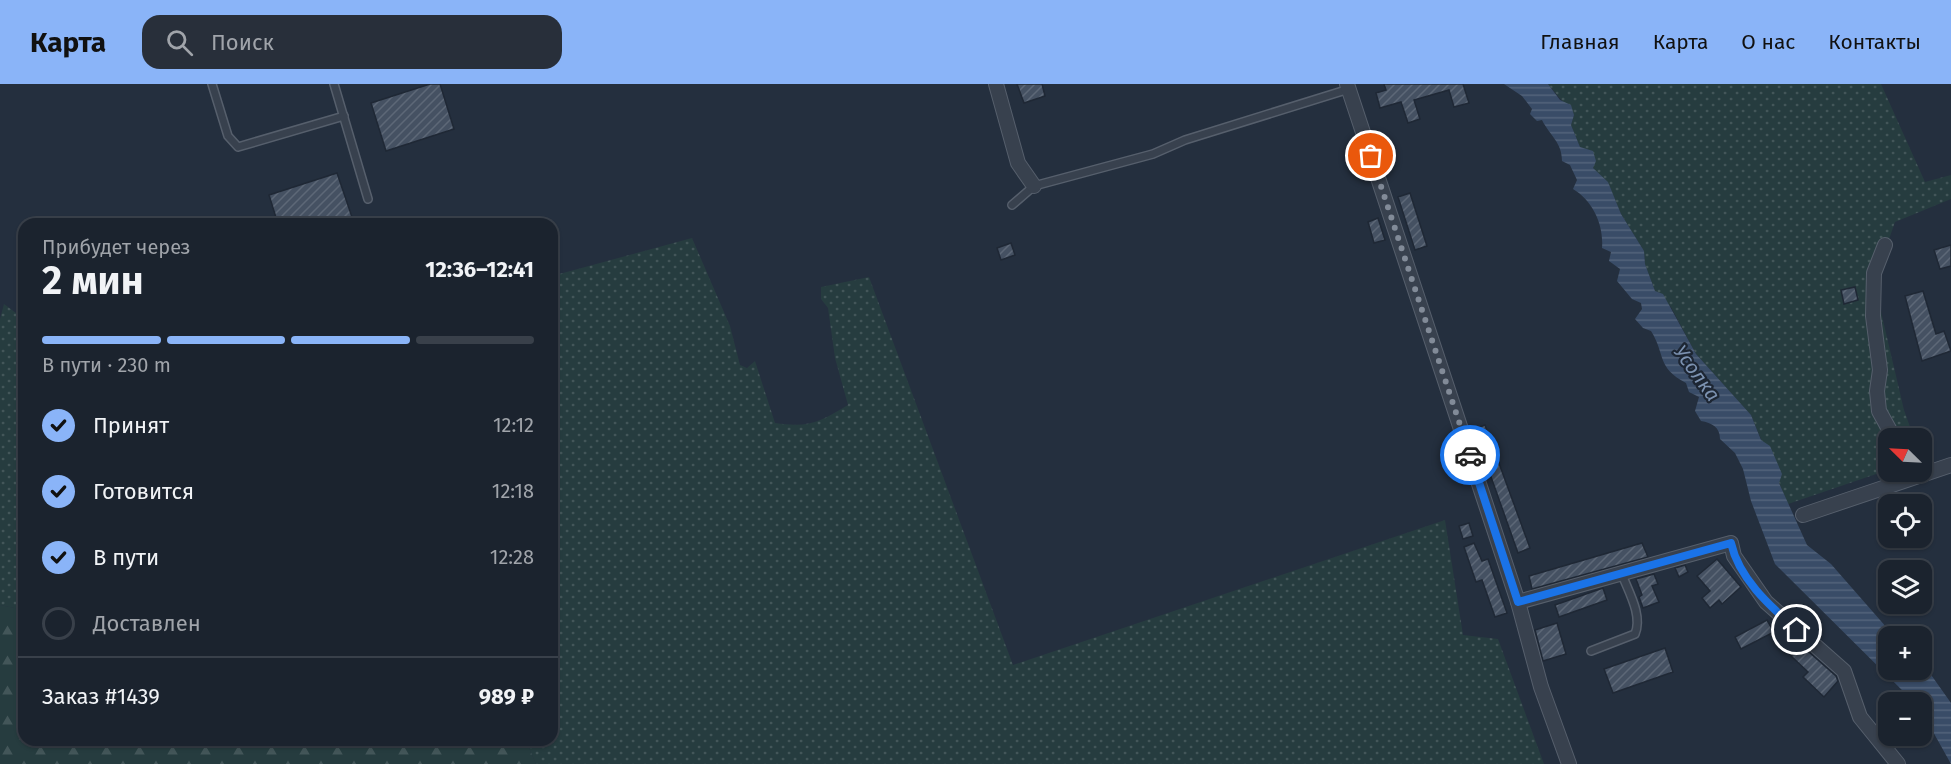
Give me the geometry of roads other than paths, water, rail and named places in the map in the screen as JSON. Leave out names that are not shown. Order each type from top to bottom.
[{"type":"street","points":[[996,84],[1018,163],[1034,186]]},
{"type":"street","points":[[1348,86],[1518,602],[1541,687],[1569,764]]},
{"type":"street","points":[[1885,245],[1874,273],[1873,316],[1880,370],[1877,391],[1879,411],[1888,428]]},
{"type":"street","points":[[1932,469],[1951,465]]},
{"type":"street","points":[[1803,515],[1894,482]]},
{"type":"street","points":[[1518,602],[1731,543],[1734,556],[1766,602],[1844,671],[1860,717],[1898,764]]},
{"type":"lane","points":[[212,84],[228,136],[238,147],[344,116]]},
{"type":"lane","points":[[334,84],[368,199]]},
{"type":"lane","points":[[1012,205],[1034,186],[1153,154],[1185,140],[1348,86]]},
{"type":"lane","points":[[1591,651],[1635,634],[1638,626],[1636,610],[1621,572]]},
{"type":"water","name":"Усолка","points":[[1504,84],[1548,84],[1560,100],[1571,105],[1574,115],[1571,125],[1580,147],[1593,151],[1596,161],[1593,168],[1608,182],[1621,214],[1644,251],[1645,264],[1655,291],[1663,294],[1696,354],[1751,415],[1761,440],[1770,446],[1782,474],[1779,483],[1807,545],[1831,564],[1885,626],[1878,626],[1878,666],[1775,564],[1751,501],[1743,469],[1735,453],[1720,439],[1719,431],[1715,426],[1701,421],[1695,411],[1699,397],[1689,392],[1686,383],[1670,372],[1651,331],[1643,328],[1635,319],[1642,309],[1641,303],[1632,299],[1617,281],[1620,269],[1609,261],[1611,252],[1602,248],[1601,231],[1596,214],[1586,200],[1573,189],[1577,180],[1570,165],[1562,161],[1555,139],[1542,120],[1537,121],[1530,114],[1532,109],[1522,96]]},
{"type":"water","points":[[1932,676],[1951,703],[1951,764],[1932,730],[1932,692],[1904,692],[1892,680],[1932,680]]}]
